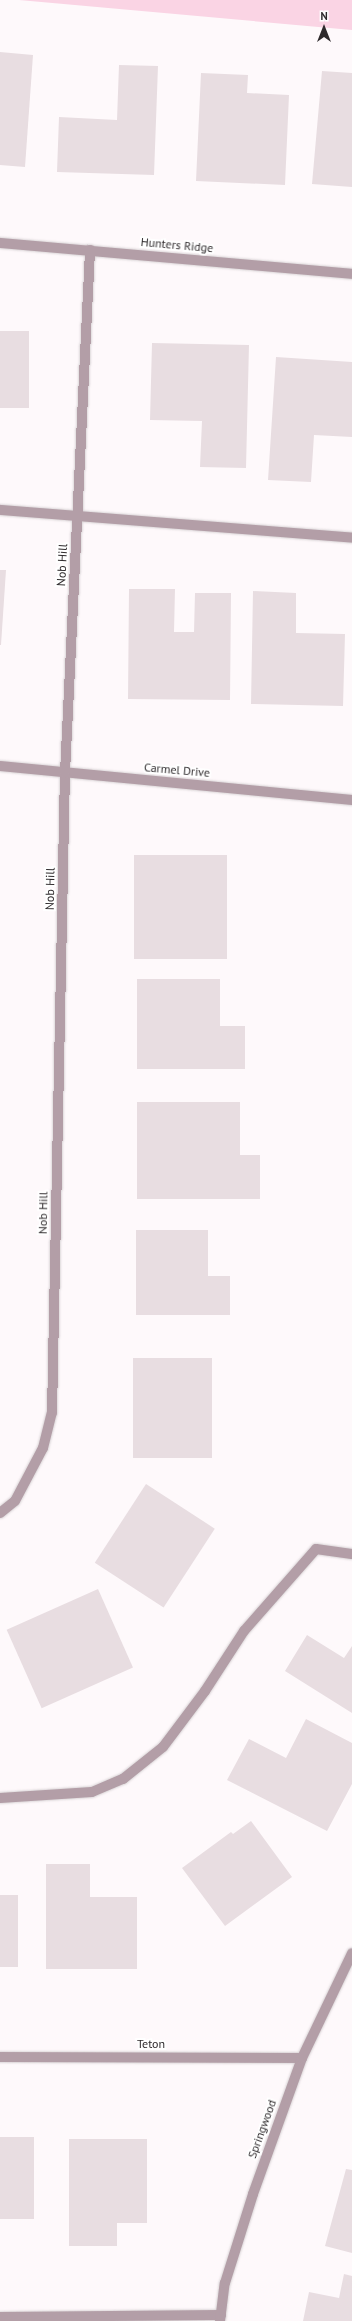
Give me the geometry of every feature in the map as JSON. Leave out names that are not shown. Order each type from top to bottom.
[{"type":"street","name":"Hunters Ridge","points":[[0,243],[352,274]]},
{"type":"street","name":"Nob Hill","points":[[0,1513],[15,1501],[43,1448],[52,1413],[65,773],[90,250]]},
{"type":"street","points":[[0,510],[352,538]]},
{"type":"street","name":"Carmel Drive","points":[[0,766],[352,800]]},
{"type":"street","points":[[0,1798],[92,1792],[123,1779],[163,1747],[206,1691],[244,1631],[316,1549],[352,1554]]},
{"type":"street","name":"Springwood","points":[[220,2318],[225,2283],[253,2194],[302,2058],[352,1954]]},
{"type":"street","name":"Teton","points":[[0,2057],[302,2058]]},
{"type":"street","points":[[0,2316],[220,2318]]},
{"type":"shaded area","points":[[19,0],[352,0],[352,30]]},
{"type":"building","points":[[0,52],[33,55],[25,167],[0,165]]},
{"type":"building","points":[[119,65],[158,66],[154,175],[57,172],[59,117],[117,120]]},
{"type":"building","points":[[322,71],[352,73],[352,187],[312,184]]},
{"type":"building","points":[[201,73],[248,75],[247,93],[289,95],[285,185],[196,181]]},
{"type":"building","points":[[0,331],[29,331],[29,408],[0,408]]},
{"type":"building","points":[[152,343],[249,345],[246,468],[200,467],[202,421],[150,420]]},
{"type":"building","points":[[276,357],[352,362],[352,437],[314,435],[311,482],[268,480]]},
{"type":"building","points":[[0,570],[6,570],[1,645],[0,645]]},
{"type":"building","points":[[129,589],[175,589],[174,632],[194,632],[195,593],[231,593],[230,700],[128,699]]},
{"type":"building","points":[[253,591],[296,593],[296,633],[345,634],[343,706],[251,704]]},
{"type":"building","points":[[134,855],[227,855],[227,959],[134,959]]},
{"type":"building","points":[[137,979],[220,979],[220,1026],[245,1026],[245,1069],[137,1069]]},
{"type":"building","points":[[137,1102],[240,1102],[240,1155],[260,1155],[260,1199],[137,1199]]},
{"type":"building","points":[[136,1230],[208,1230],[208,1276],[230,1276],[230,1315],[136,1315]]},
{"type":"building","points":[[133,1358],[212,1358],[212,1458],[133,1458]]},
{"type":"building","points":[[146,1484],[215,1529],[164,1607],[95,1563]]},
{"type":"building","points":[[98,1589],[133,1668],[42,1708],[7,1630]]},
{"type":"building","points":[[307,1635],[344,1658],[352,1646],[352,1713],[285,1671]]},
{"type":"building","points":[[306,1719],[352,1743],[352,1784],[327,1831],[227,1780],[249,1739],[286,1758]]},
{"type":"building","points":[[251,1821],[292,1877],[225,1926],[182,1868],[231,1832],[233,1834]]},
{"type":"building","points":[[46,1864],[90,1864],[90,1897],[137,1897],[137,1969],[46,1969]]},
{"type":"building","points":[[0,1895],[18,1895],[18,1967],[0,1967]]},
{"type":"building","points":[[0,2137],[34,2137],[34,2219],[0,2219]]},
{"type":"building","points":[[69,2139],[147,2139],[147,2223],[117,2223],[117,2246],[69,2246]]},
{"type":"building","points":[[346,2169],[352,2170],[352,2253],[325,2246]]},
{"type":"building","points":[[344,2274],[352,2276],[352,2321],[303,2321],[309,2292],[339,2298]]}]
